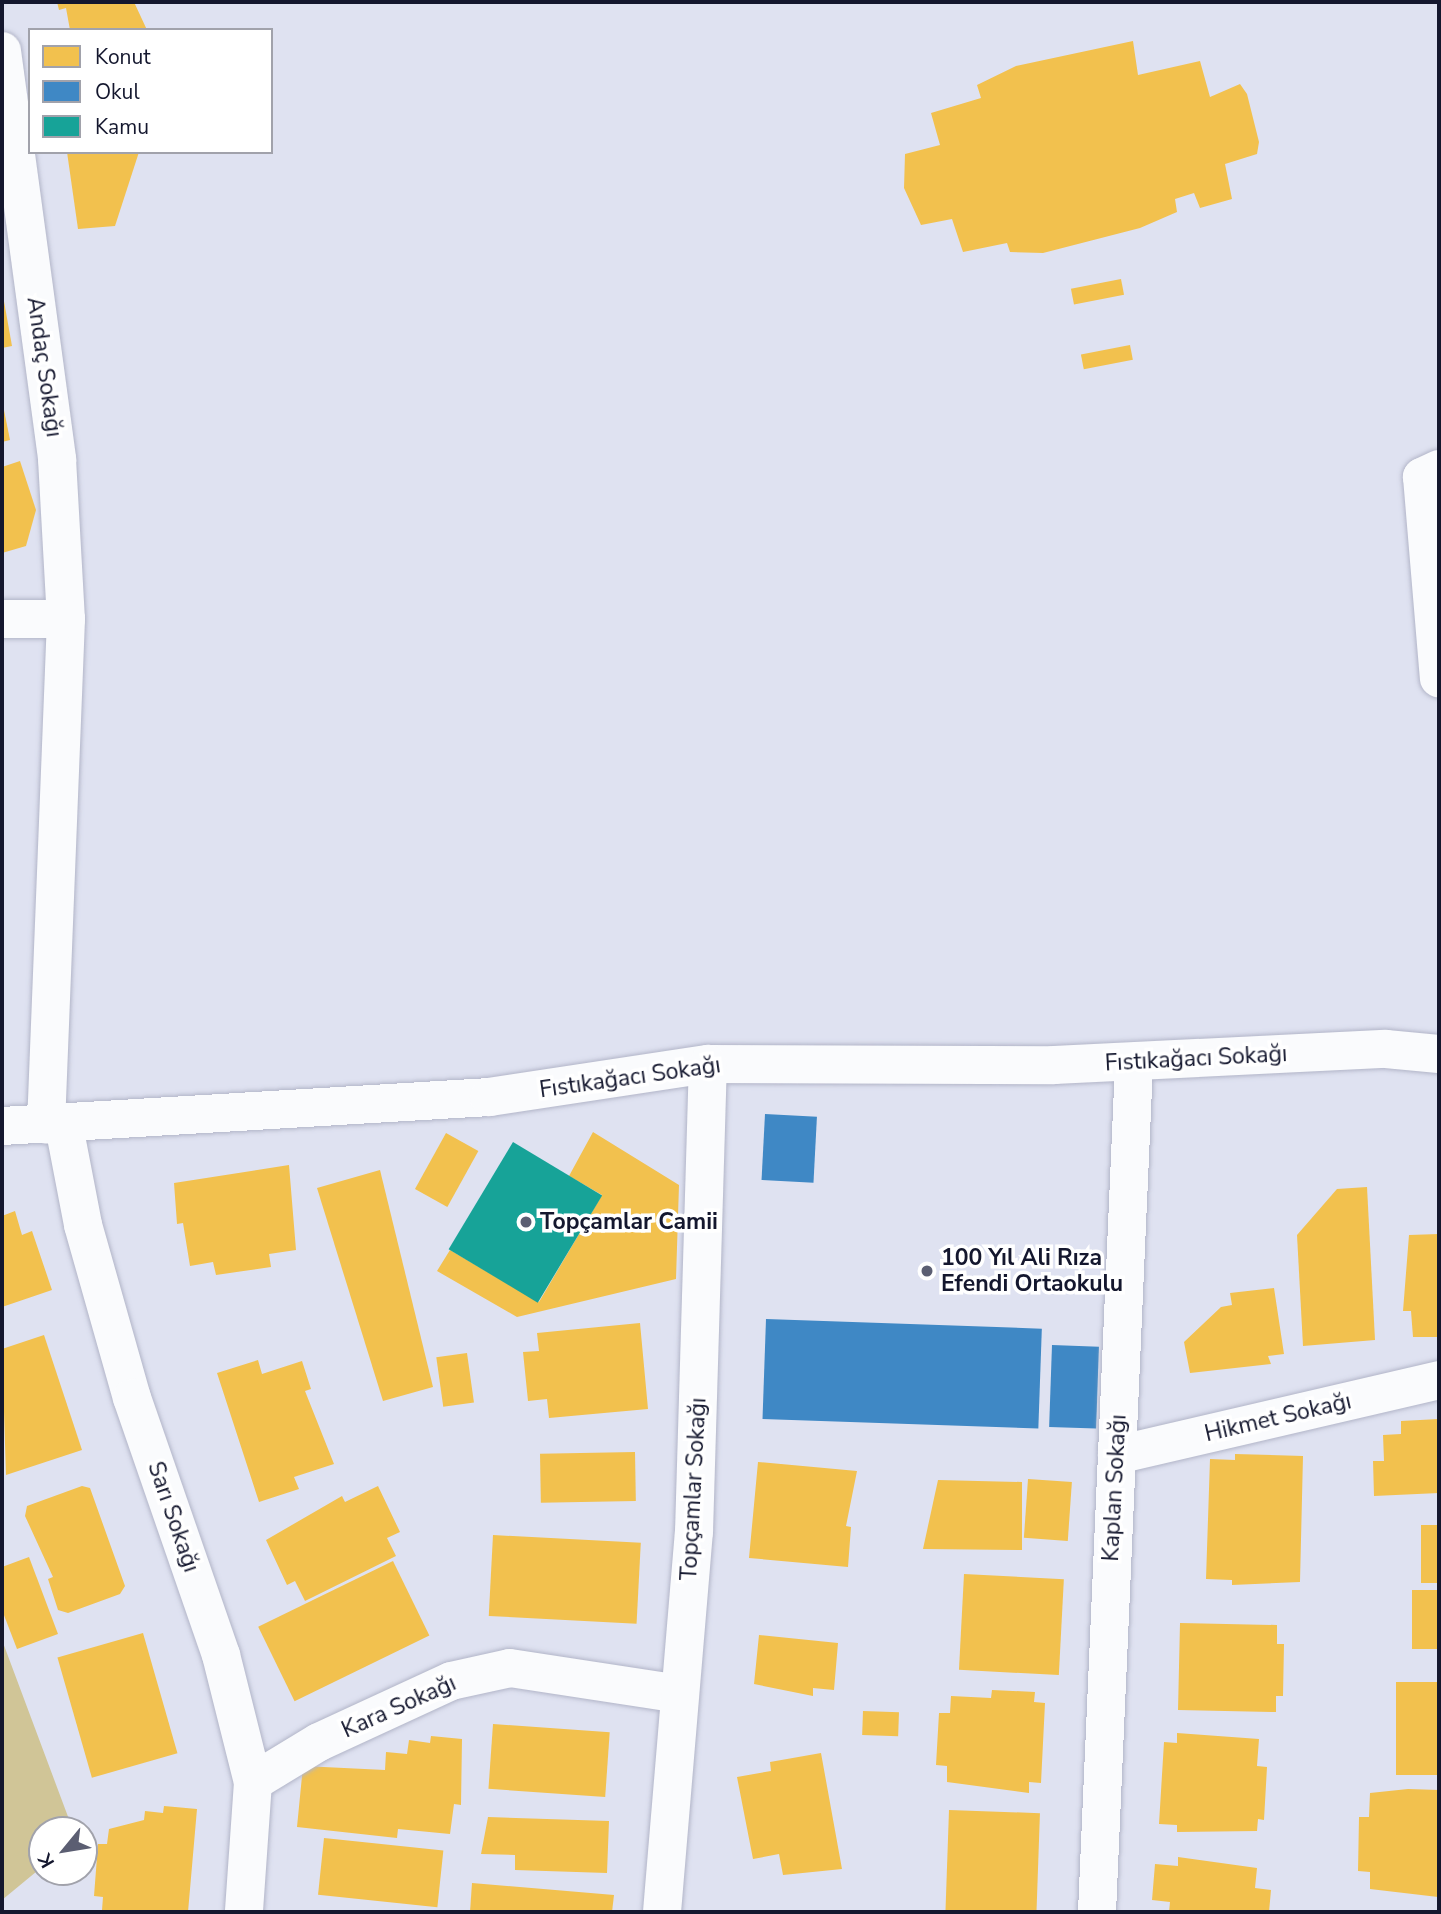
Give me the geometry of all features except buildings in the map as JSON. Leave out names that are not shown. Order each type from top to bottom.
[{"type":"street","name":"Andaç Sokağı","points":[[2,51],[57,459],[66,619],[55,1126]]},
{"type":"street","points":[[1431,473],[1439,678]]},
{"type":"street","points":[[2,619],[66,619]]},
{"type":"street","points":[[1386,1049],[1439,1026]]},
{"type":"street","points":[[1386,1049],[1439,1054]]},
{"type":"street","name":"Fıstıkağacı Sokağı","points":[[2,1126],[55,1126],[489,1097],[708,1064],[1135,1063],[1386,1049]]},
{"type":"street","name":"Kaplan Sokağı","points":[[1097,1912],[1135,1063]]},
{"type":"street","name":"Topçamlar Sokağı","points":[[662,1912],[694,1532],[708,1064]]},
{"type":"street","name":"Sarı Sokağı","points":[[55,1126],[128,1385],[221,1655],[253,1782],[244,1912]]},
{"type":"street","name":"Hikmet Sokağı","points":[[1117,1455],[1439,1380]]},
{"type":"street","name":"Kara Sokağı","points":[[253,1782],[320,1742],[451,1681],[510,1668],[680,1694]]},
{"type":"shaded area","points":[[2,1640],[68,1816],[28,1816],[28,1879],[2,1900]]},
{"type":"place","name":"Topçamlar Camii","points":[[526,1222]]},
{"type":"place","name":"100 Yıl Ali Rıza Efendi Ortaokulu","points":[[927,1271]]}]
